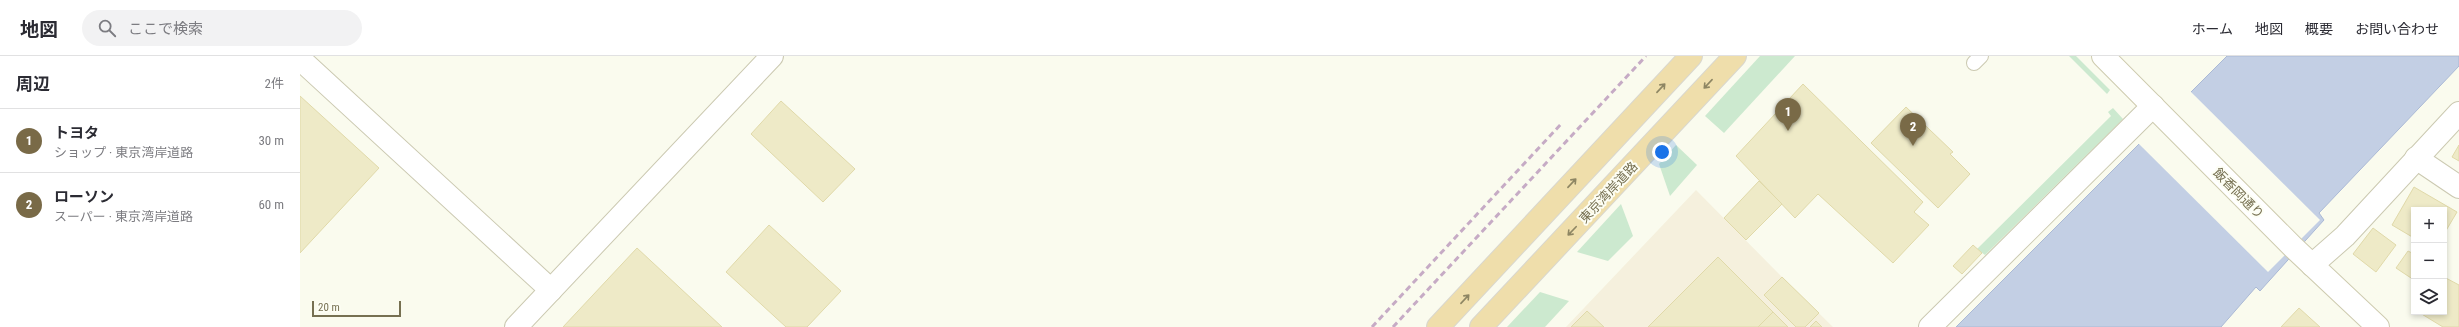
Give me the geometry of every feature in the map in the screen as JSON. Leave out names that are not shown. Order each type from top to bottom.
[{"type":"highway","points":[[1438,327],[1691,56]]},
{"type":"highway","name":"東京湾岸道路","points":[[1480,327],[1735,56]]},
{"type":"street","points":[[516,327],[772,56]]},
{"type":"street","name":"飯香岡通り","points":[[2104,56],[2293,247],[2378,327]]},
{"type":"street","points":[[300,59],[551,290]]},
{"type":"street","points":[[1930,327],[2158,111]]},
{"type":"street","points":[[2312,265],[2345,236],[2459,113]]},
{"type":"street","points":[[2416,158],[2459,187]]},
{"type":"shaded area","points":[[1696,190],[1782,277],[1833,327],[1566,327]]},
{"type":"green space","points":[[1760,56],[1795,56],[1724,133],[1705,116]]},
{"type":"green space","points":[[2069,56],[2076,56],[2110,90],[2107,94]]},
{"type":"green space","points":[[2113,108],[2123,119],[1985,255],[1977,249],[2111,116],[2108,112]]},
{"type":"green space","points":[[1676,145],[1697,165],[1670,196],[1659,164]]},
{"type":"green space","points":[[1621,204],[1633,236],[1608,261],[1577,252]]},
{"type":"green space","points":[[1540,292],[1569,301],[1545,327],[1507,327]]},
{"type":"water","points":[[2227,56],[2459,56],[2459,66],[2319,213],[2324,220],[2260,291],[2256,287],[2221,327],[1956,327]]},
{"type":"pier","points":[[2190,91],[2320,220],[2268,272],[2138,143]]},
{"type":"building","points":[[1803,84],[1923,202],[1914,212],[1929,225],[1893,263],[1818,194],[1795,218],[1736,156]]},
{"type":"building","points":[[300,96],[379,168],[300,253]]},
{"type":"building","points":[[781,101],[855,169],[823,202],[751,134]]},
{"type":"building","points":[[1906,107],[1953,152],[1950,154],[1970,174],[1938,208],[1871,143]]},
{"type":"building","points":[[2459,145],[2459,161],[2452,157]]},
{"type":"building","points":[[1759,181],[1782,204],[1746,240],[1724,218]]},
{"type":"building","points":[[2414,187],[2457,212],[2447,229],[2447,207],[2411,207],[2411,236],[2392,225]]},
{"type":"building","points":[[769,225],[841,291],[807,327],[786,327],[726,272]]},
{"type":"building","points":[[2373,228],[2396,245],[2376,272],[2353,254]]},
{"type":"building","points":[[1973,245],[1982,253],[1962,274],[1953,266]]},
{"type":"building","points":[[637,248],[722,327],[563,327]]},
{"type":"building","points":[[2408,251],[2411,252],[2411,278],[2396,268]]},
{"type":"building","points":[[1718,257],[1773,312],[1758,327],[1648,327]]},
{"type":"building","points":[[1782,277],[1819,313],[1805,327],[1796,327],[1764,295]]},
{"type":"building","points":[[2447,279],[2459,285],[2459,327],[2443,327],[2423,315],[2447,315]]},
{"type":"building","points":[[2299,308],[2320,327],[2281,327]]},
{"type":"building","points":[[1587,311],[1604,327],[1571,327]]},
{"type":"building","points":[[1773,312],[1788,327],[1758,327]]},
{"type":"building","points":[[1816,321],[1822,327],[1810,327]]},
{"type":"railway","points":[[1393,327],[1646,56]]},
{"type":"railway","points":[[1372,327],[1562,123]]},
{"type":"place","name":"トヨタ","points":[[1788,131]]},
{"type":"place","name":"ローソン","points":[[1913,146]]}]
